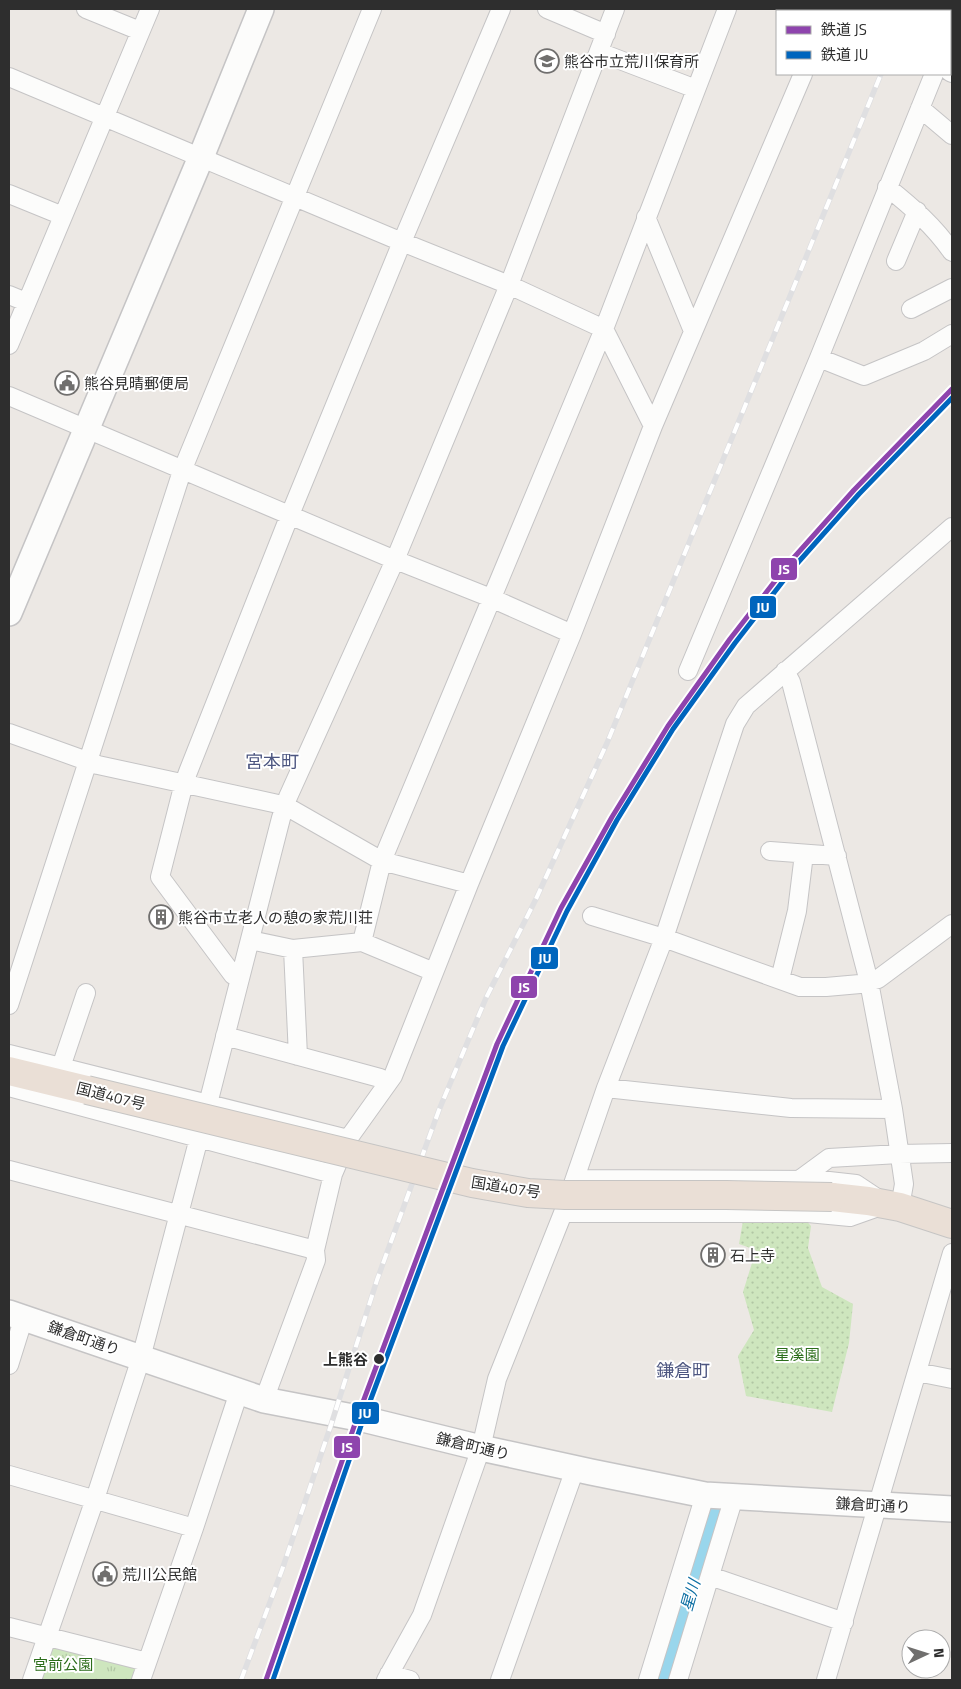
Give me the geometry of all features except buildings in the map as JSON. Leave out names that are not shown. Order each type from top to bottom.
[{"type":"highway","name":"国道407号","points":[[9,1071],[505,1190],[564,1195],[832,1197],[893,1206],[952,1224]]},
{"type":"street","points":[[86,9],[140,31]]},
{"type":"street","points":[[9,345],[150,9]]},
{"type":"street","points":[[9,613],[201,157],[261,9]]},
{"type":"street","points":[[9,1005],[182,471],[372,9]]},
{"type":"street","points":[[240,979],[233,975],[160,877],[184,783],[402,242],[501,9]]},
{"type":"street","points":[[547,9],[606,34]]},
{"type":"street","points":[[32,1680],[95,1500],[141,1358],[288,797],[395,560],[509,285],[615,9]]},
{"type":"street","points":[[362,942],[382,861],[604,329],[727,9]]},
{"type":"street","points":[[599,52],[696,89]]},
{"type":"street","points":[[264,1400],[316,1260],[315,1250],[333,1174],[348,1139],[393,1076],[469,884],[572,634],[653,426],[803,75]]},
{"type":"street","points":[[688,671],[819,358],[934,75]]},
{"type":"street","points":[[9,77],[509,285],[604,329],[653,426]]},
{"type":"street","points":[[920,108],[952,135]]},
{"type":"street","points":[[887,188],[918,211],[941,235],[952,252]]},
{"type":"street","points":[[9,194],[63,216]]},
{"type":"street","points":[[896,261],[918,211]]},
{"type":"street","points":[[646,218],[692,331]]},
{"type":"street","points":[[911,309],[952,288]]},
{"type":"street","points":[[9,295],[26,302]]},
{"type":"street","points":[[819,358],[864,376],[924,351],[952,334]]},
{"type":"street","points":[[9,396],[182,471],[491,598],[572,634]]},
{"type":"street","points":[[410,1680],[388,1677],[422,1615],[481,1448],[497,1379],[563,1213],[606,1088],[664,938],[735,724],[746,706],[952,527]]},
{"type":"street","points":[[563,1213],[808,1213],[850,1217],[893,1206],[904,1184],[893,1109],[869,982],[792,682],[785,671]]},
{"type":"street","points":[[9,733],[98,765],[285,806],[382,861],[469,884]]},
{"type":"street","points":[[770,852],[837,856]]},
{"type":"street","points":[[780,979],[797,911],[804,854]]},
{"type":"street","points":[[592,916],[664,938],[800,987],[826,987],[869,982],[878,979],[952,924]]},
{"type":"street","points":[[250,940],[293,949],[362,942],[434,972]]},
{"type":"street","points":[[293,949],[298,1056]]},
{"type":"street","points":[[61,1066],[86,993]]},
{"type":"street","points":[[225,1036],[380,1078],[388,1083]]},
{"type":"street","points":[[9,1054],[348,1139]]},
{"type":"street","points":[[9,1087],[333,1174]]},
{"type":"street","points":[[606,1088],[791,1108],[893,1109]]},
{"type":"street","points":[[799,1180],[829,1158],[952,1153]]},
{"type":"street","points":[[9,1170],[315,1250]]},
{"type":"street","points":[[575,1178],[820,1180],[856,1184],[893,1206]]},
{"type":"street","points":[[826,1680],[916,1372],[946,1298],[952,1253]]},
{"type":"street","points":[[9,1365],[16,1315]]},
{"type":"street","name":"鎌倉町通り","points":[[16,1315],[264,1400],[363,1419],[575,1469],[705,1495],[952,1509]]},
{"type":"street","points":[[916,1372],[952,1380]]},
{"type":"street","points":[[141,1680],[239,1392]]},
{"type":"street","points":[[500,1680],[575,1469]]},
{"type":"street","points":[[9,1475],[194,1528]]},
{"type":"street","points":[[648,1680],[705,1495]]},
{"type":"street","points":[[678,1680],[734,1497]]},
{"type":"street","points":[[710,1576],[844,1622]]},
{"type":"street","points":[[9,1627],[148,1662]]},
{"type":"green space","points":[[952,9],[951,23],[951,10],[926,10]]},
{"type":"green space","name":"星溪園","points":[[745,1209],[802,1216],[811,1226],[808,1248],[822,1287],[853,1304],[849,1343],[832,1412],[746,1396],[738,1356],[754,1330],[743,1292],[756,1250],[739,1244]]},
{"type":"green space","name":"宮前公園","points":[[52,1646],[138,1669],[134,1680],[40,1680]]},
{"type":"waterway","name":"星川","points":[[664,1680],[715,1509]]},
{"type":"railway","points":[[241,1680],[282,1570],[377,1280],[439,1110],[486,998],[536,899],[607,743],[881,75]]},
{"type":"rail line","name":"JS","points":[[266,1680],[357,1418],[497,1044],[561,908],[612,817],[668,726],[730,639],[789,563],[854,490],[952,389]]},
{"type":"rail line","name":"JU","points":[[273,1680],[363,1420],[503,1046],[567,911],[617,820],[673,729],[735,643],[794,567],[859,494],[952,398]]},
{"type":"place","name":"熊谷市立荒川保育所","points":[[547,61]]},
{"type":"place","name":"熊谷見晴郵便局","points":[[67,383]]},
{"type":"place","name":"熊谷市立老人の憩の家荒川荘","points":[[161,917]]},
{"type":"place","name":"石上寺","points":[[713,1255]]},
{"type":"place","name":"上熊谷","points":[[379,1359]]},
{"type":"place","name":"荒川公民館","points":[[105,1574]]},
{"type":"district","name":"宮本町","points":[[272,761]]},
{"type":"district","name":"鎌倉町","points":[[683,1370]]}]
